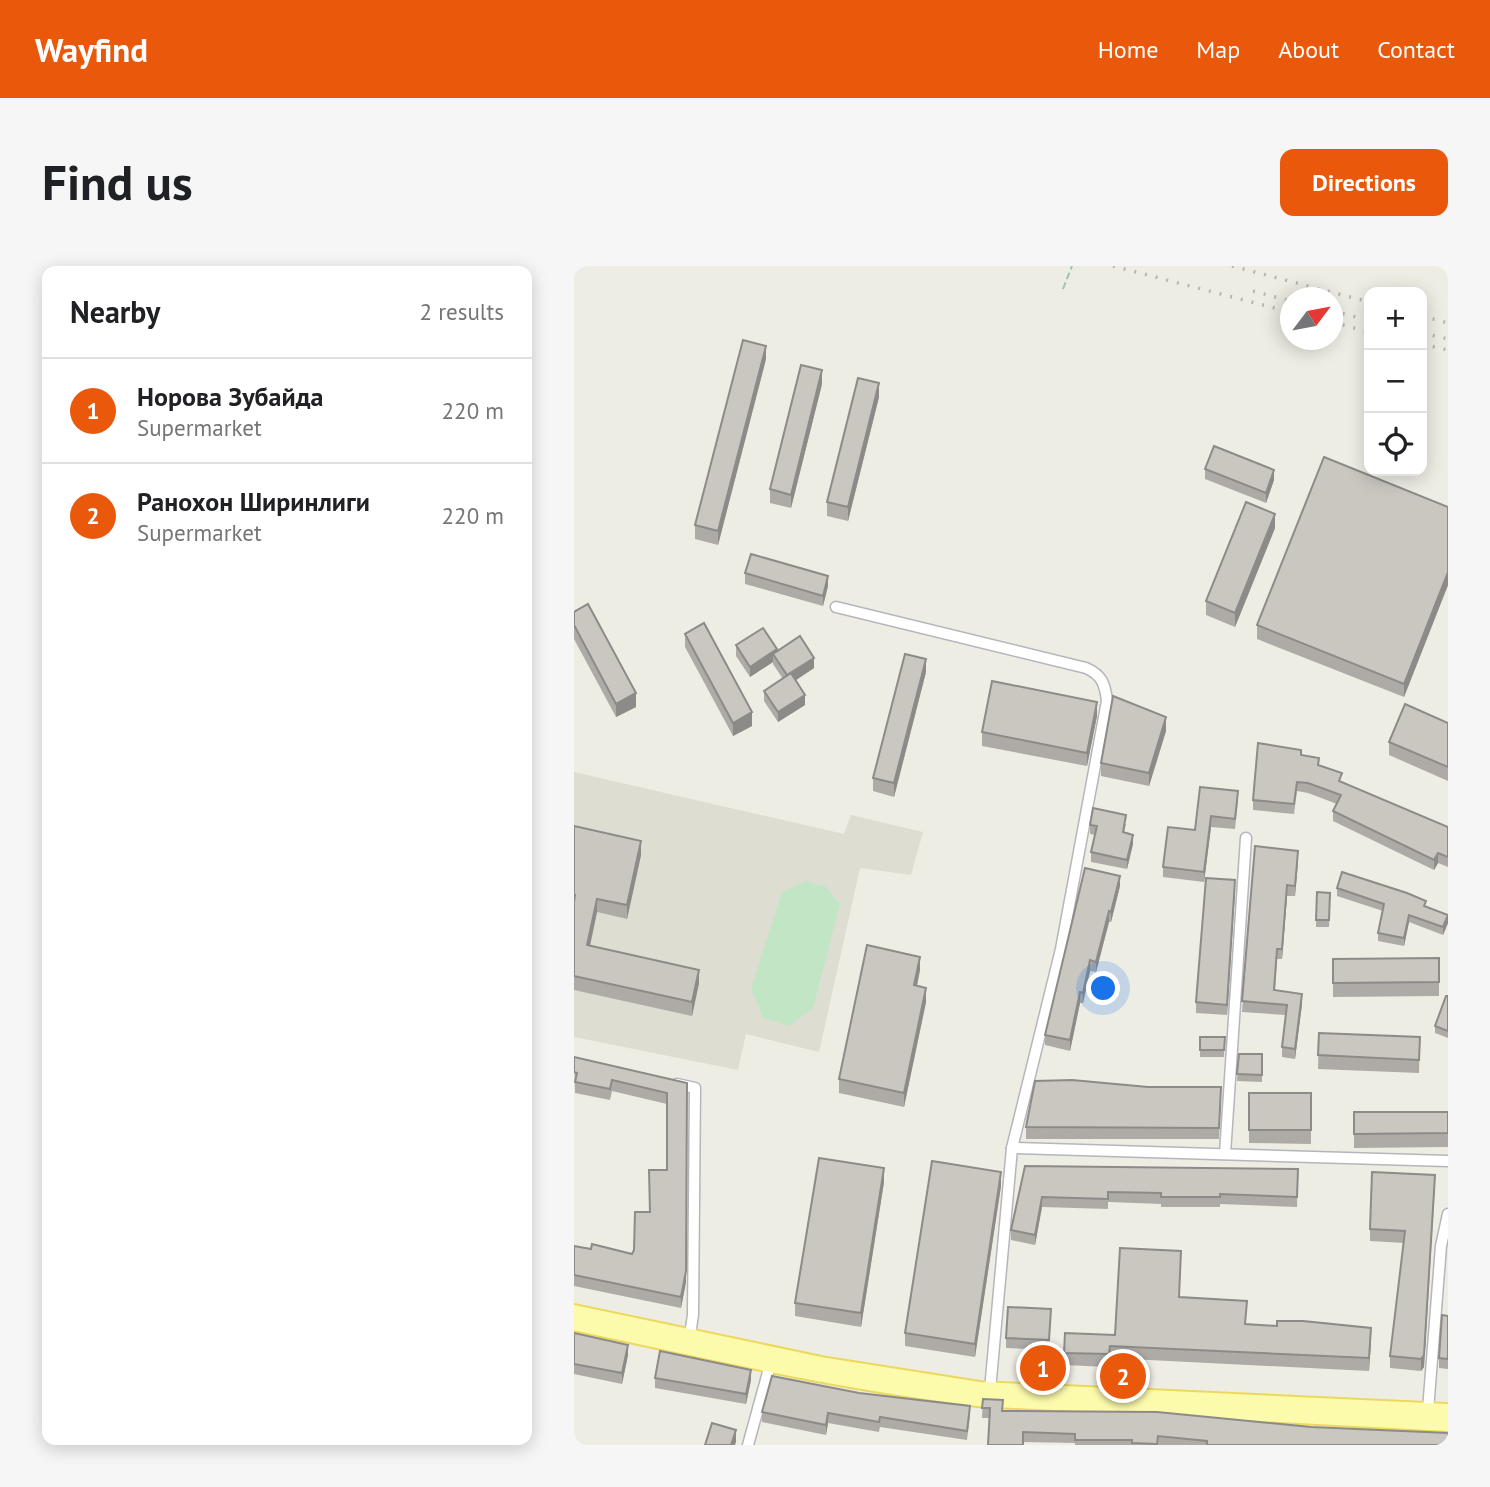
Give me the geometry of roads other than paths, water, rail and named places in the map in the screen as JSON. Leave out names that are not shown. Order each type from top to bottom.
[{"type":"main road","points":[[574,1312],[770,1365],[904,1390],[978,1399],[1448,1424]]},
{"type":"main road","points":[[574,1323],[881,1375],[990,1390],[1448,1411]]},
{"type":"street","points":[[836,607],[1086,668],[1097,673],[1105,684],[1107,701],[1061,949],[1012,1148],[990,1390]]},
{"type":"street","points":[[1225,1154],[1246,838]]},
{"type":"street","points":[[668,1082],[695,1087],[693,1315],[689,1343]]},
{"type":"street","points":[[1012,1148],[1448,1161]]},
{"type":"street","points":[[1428,1410],[1448,1214]]},
{"type":"street","points":[[748,1445],[770,1365]]},
{"type":"railway","points":[[1113,266],[1280,309]]},
{"type":"railway","points":[[1232,266],[1364,301]]},
{"type":"railway","points":[[1253,291],[1280,298]]},
{"type":"railway","points":[[1343,314],[1364,319]]},
{"type":"railway","points":[[1427,317],[1448,323]]},
{"type":"railway","points":[[1343,325],[1364,331]]},
{"type":"railway","points":[[1427,334],[1448,339]]},
{"type":"railway","points":[[1427,345],[1448,350]]},
{"type":"place","name":"Норова Зубайда","points":[[1043,1368]]},
{"type":"place","name":"Ранохон Ширинлиги","points":[[1123,1376]]}]
